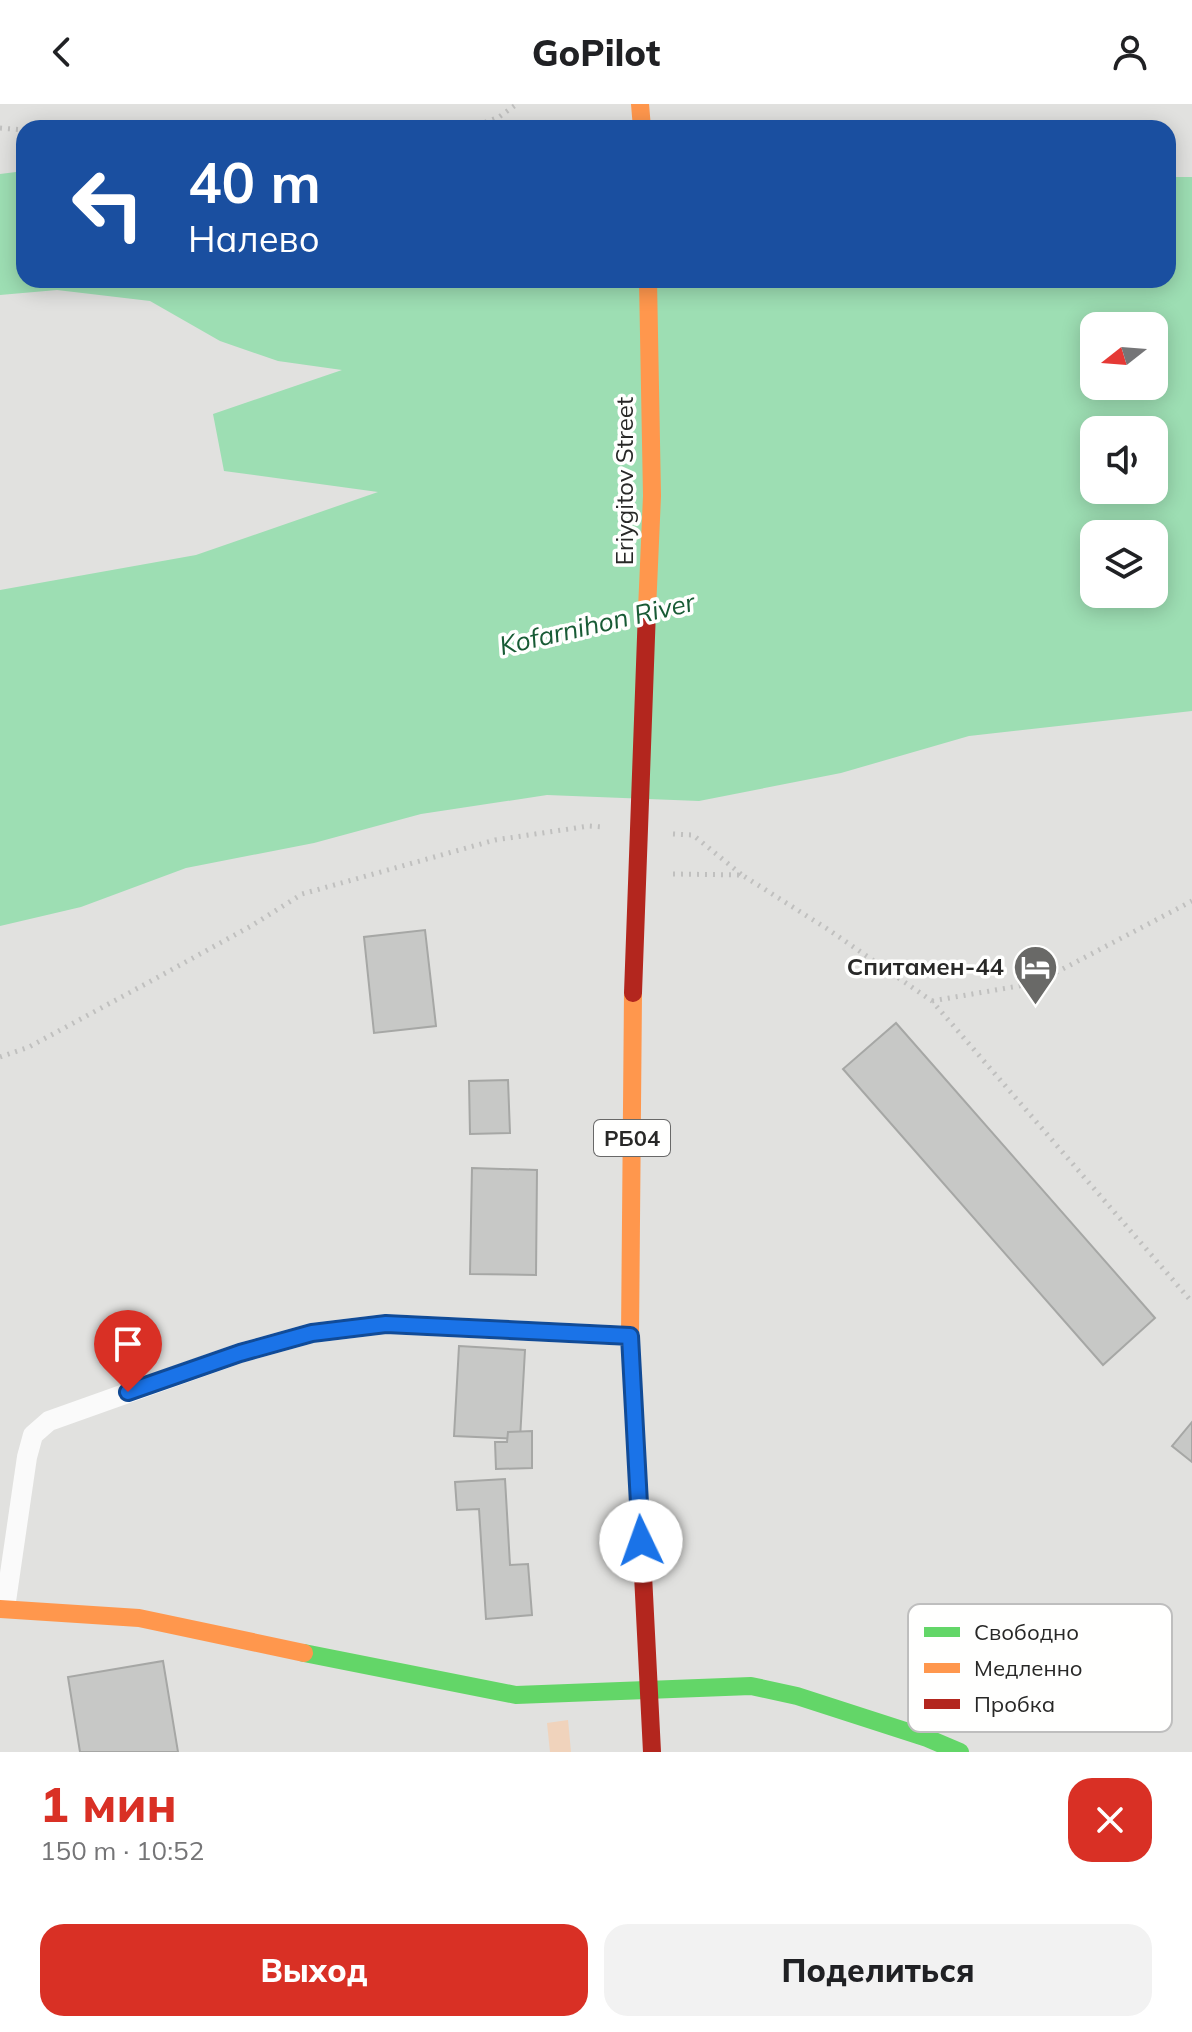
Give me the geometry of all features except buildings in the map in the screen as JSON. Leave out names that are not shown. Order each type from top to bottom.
[{"type":"main road","name":"Eriygitov Street","points":[[630,1336],[633,941],[652,496],[648,288]]},
{"type":"main road","name":"РБ04","points":[[630,1336],[652,1752]]},
{"type":"main road","points":[[2,1609],[139,1618],[516,1695],[751,1686],[810,1700],[908,1732]]},
{"type":"main road","points":[[909,1732],[960,1752]]},
{"type":"lane","points":[[2,1609],[27,1457],[33,1435],[49,1421],[240,1353],[312,1333],[386,1324],[630,1336]]},
{"type":"path","points":[[491,120],[517,104]]},
{"type":"path","points":[[0,1057],[29,1047],[137,989],[302,894],[495,840],[589,826],[604,827]]},
{"type":"path","points":[[664,833],[693,835],[742,875],[932,1001],[1192,1302]]},
{"type":"path","points":[[701,875],[742,875]]},
{"type":"path","points":[[932,1001],[1036,983],[1192,901]]},
{"type":"shaded area","points":[[568,1720],[571,1752],[550,1752],[547,1723]]},
{"type":"water","name":"Kofarnihon River","points":[[16,172],[16,288],[1176,288],[1176,177],[1192,177],[1192,711],[969,736],[841,773],[699,801],[547,795],[421,814],[314,843],[186,868],[81,907],[0,926],[0,590],[196,555],[378,492],[224,471],[213,414],[342,370],[278,361],[220,341],[150,301],[57,290],[0,295],[0,174]]},
{"type":"traffic: fast","points":[[304,1653],[516,1695],[751,1686],[797,1696],[908,1732]]},
{"type":"traffic: fast","points":[[908,1732],[960,1752]]},
{"type":"traffic: slow","points":[[640,104],[641,120]]},
{"type":"traffic: slow","points":[[647,610],[652,496],[648,288]]},
{"type":"traffic: slow","points":[[633,993],[630,1336],[642,1555]]},
{"type":"traffic: slow","points":[[0,1609],[139,1618],[304,1653]]},
{"type":"traffic: jam","points":[[633,993],[647,610]]},
{"type":"traffic: jam","points":[[642,1555],[652,1752]]},
{"type":"place","name":"Спитамен-44","points":[[1035,1006]]},
{"type":"route","points":[[128,1392],[240,1353],[312,1333],[386,1324],[630,1336],[641,1541]]}]
